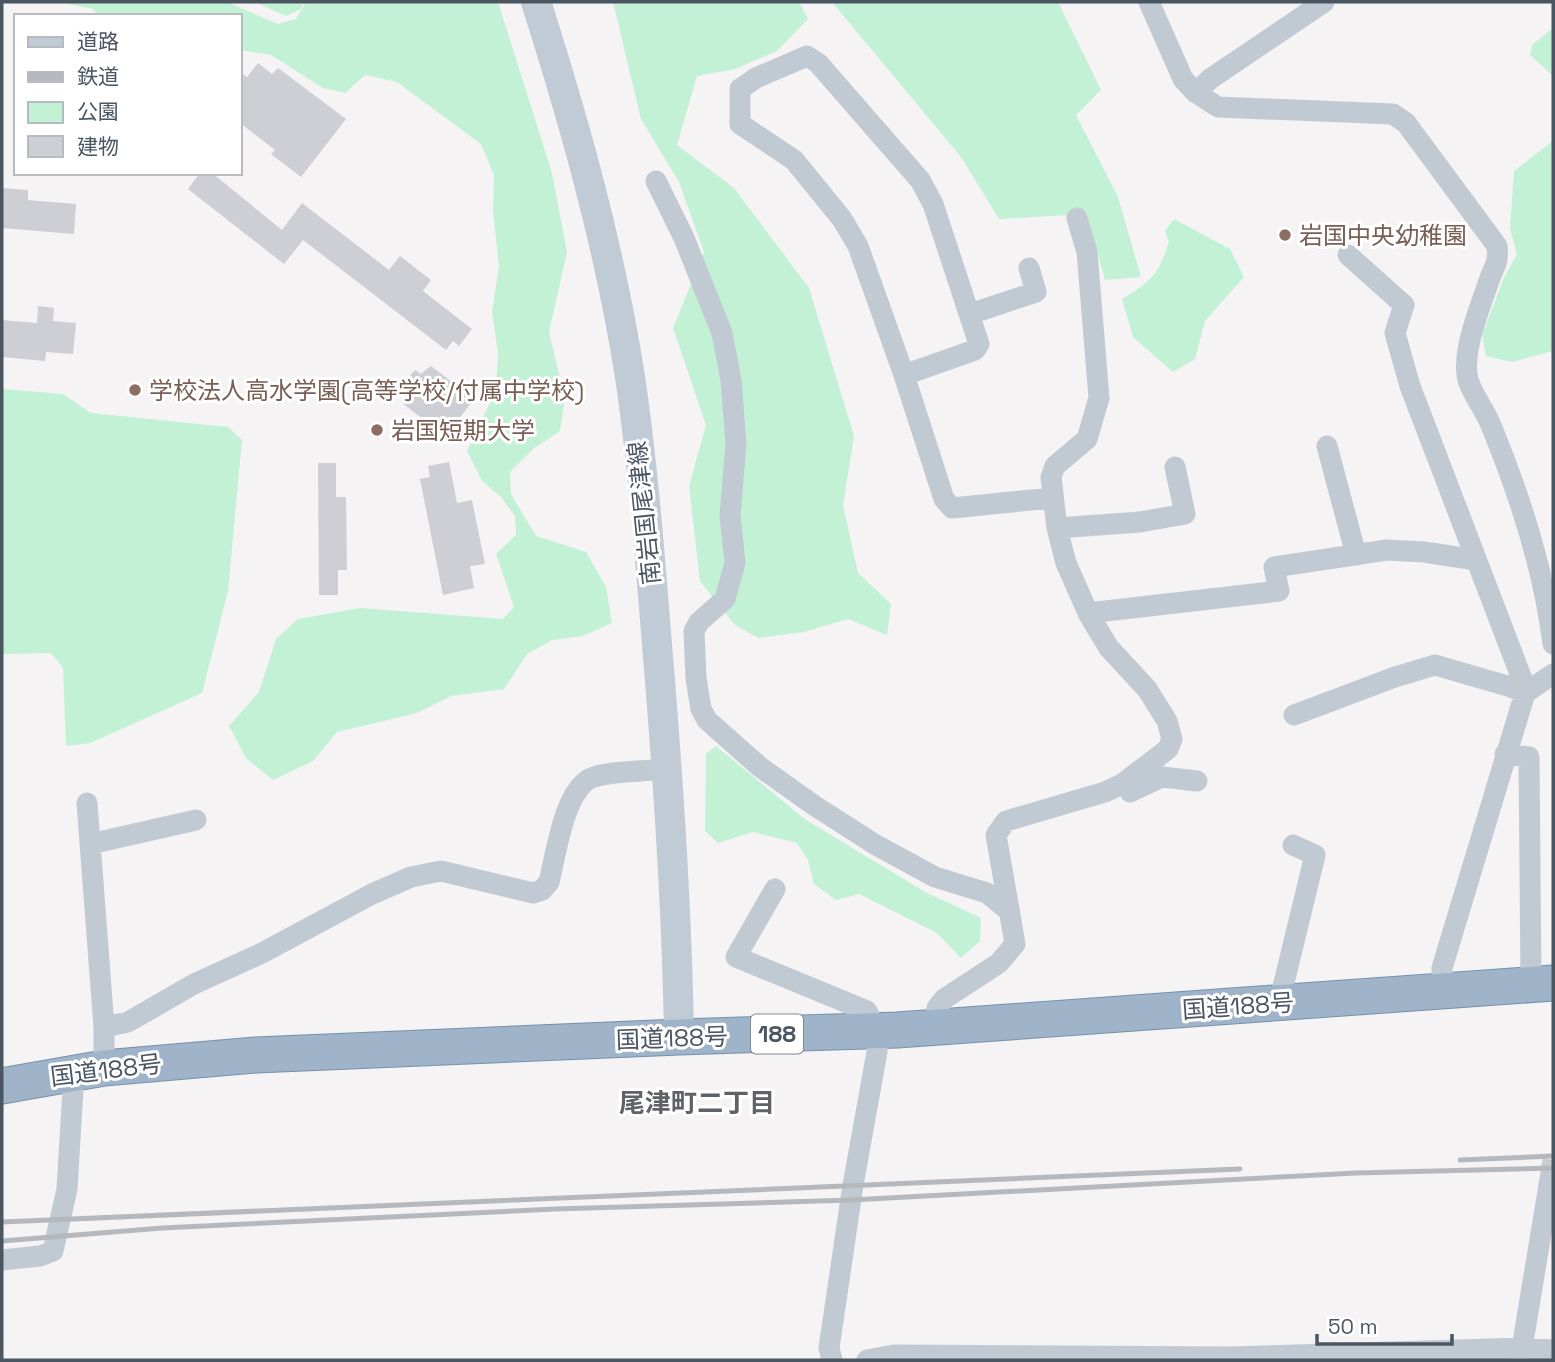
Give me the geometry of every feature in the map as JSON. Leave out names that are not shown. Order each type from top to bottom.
[{"type":"highway","name":"国道188号","points":[[2,1086],[89,1070],[256,1055],[934,1028],[1542,984]]},
{"type":"main road","name":"南岩国尾津線","points":[[536,2],[575,125],[604,244],[629,376],[647,521],[667,769],[679,1037]]},
{"type":"street","points":[[1149,2],[1183,79],[1196,93],[1218,107],[1393,114],[1406,123],[1497,246],[1499,260],[1489,279],[1465,358],[1468,380],[1492,426],[1524,517],[1549,613],[1553,644]]},
{"type":"street","points":[[1196,93],[1210,79],[1324,2]]},
{"type":"street","points":[[904,375],[975,350],[979,344],[970,314],[933,204],[920,180],[818,63],[807,56],[756,78],[740,89],[740,124],[794,160],[842,219],[858,246],[944,499],[952,508],[1051,498]]},
{"type":"street","points":[[656,181],[684,239],[722,333],[732,393],[736,444],[730,515],[735,563],[725,599],[699,622],[694,631],[696,678],[701,709],[707,720],[761,766],[815,806],[876,845],[935,877],[988,893],[1010,912]]},
{"type":"street","points":[[934,1028],[937,1008],[944,999],[999,963],[1015,944],[996,835],[1006,821],[1122,785],[1168,750],[1172,738],[1167,721],[1147,689],[1109,648],[1089,615],[1066,564],[1051,498],[1051,477],[1055,466],[1087,439],[1099,398],[1087,252],[1077,218]]},
{"type":"street","points":[[1348,255],[1404,305],[1395,333],[1410,387],[1522,679],[1525,693],[1442,968],[1442,990]]},
{"type":"street","points":[[970,314],[1036,292],[1029,268]]},
{"type":"street","points":[[1327,446],[1356,555]]},
{"type":"street","points":[[1057,527],[1140,522],[1185,514],[1175,467]]},
{"type":"street","points":[[1089,615],[1279,591],[1274,567],[1387,550],[1424,552],[1476,560]]},
{"type":"street","points":[[1294,715],[1435,665],[1525,693]]},
{"type":"street","points":[[1525,693],[1553,674]]},
{"type":"street","points":[[1505,754],[1529,757],[1542,984]]},
{"type":"street","points":[[104,1027],[128,1022],[194,984],[262,953],[372,894],[411,877],[441,871],[533,893],[542,890],[549,881],[570,802],[578,787],[599,776],[667,769]]},
{"type":"street","points":[[1105,792],[1116,796],[1162,777],[1197,781]]},
{"type":"street","points":[[2,1260],[40,1256],[53,1251],[89,1070],[104,1027],[87,803]]},
{"type":"street","points":[[90,844],[196,820]]},
{"type":"street","points":[[1282,1003],[1282,991],[1315,855],[1293,845]]},
{"type":"street","points":[[775,889],[736,957],[867,1011],[876,1031],[877,1052],[853,1185],[829,1348],[832,1360]]},
{"type":"street","points":[[1522,1348],[1550,1179]]},
{"type":"street","points":[[867,1360],[894,1355],[1231,1357],[1522,1348],[1553,1350]]},
{"type":"green space","points":[[59,2],[227,2],[278,24],[296,19],[306,2],[498,2],[552,173],[567,252],[549,332],[565,399],[560,431],[533,449],[510,472],[511,494],[536,536],[586,552],[606,587],[612,623],[583,636],[552,640],[527,654],[504,689],[451,696],[417,713],[337,732],[313,761],[273,780],[246,758],[229,726],[259,692],[276,639],[298,619],[360,608],[503,619],[514,607],[496,554],[516,535],[515,516],[501,497],[482,481],[467,451],[496,390],[498,353],[492,312],[499,267],[493,211],[494,175],[481,144],[397,82],[365,75],[345,93],[323,88],[271,55],[242,50],[242,14],[97,14],[93,9]]},
{"type":"green space","points":[[255,2],[303,2],[301,9],[286,16]]},
{"type":"green space","points":[[613,2],[799,2],[808,19],[777,51],[735,69],[697,76],[677,145],[734,188],[809,288],[854,436],[843,505],[858,573],[891,604],[887,635],[848,619],[804,632],[758,638],[734,624],[700,581],[689,486],[706,425],[673,328],[704,252],[679,182],[641,119]]},
{"type":"green space","points":[[832,2],[1058,2],[1101,90],[1076,115],[1118,197],[1141,277],[1105,280],[1087,214],[999,219],[961,157]]},
{"type":"green space","points":[[1553,28],[1553,76],[1530,55],[1532,45]]},
{"type":"green space","points":[[1553,141],[1553,351],[1512,362],[1486,356],[1482,335],[1504,278],[1517,254],[1510,229],[1514,171]]},
{"type":"green space","points":[[1174,219],[1230,249],[1244,277],[1205,321],[1195,359],[1173,372],[1133,337],[1122,299],[1147,282],[1157,270],[1169,242],[1165,231]]},
{"type":"green space","points":[[2,389],[63,394],[91,413],[228,427],[242,440],[228,591],[202,693],[90,743],[66,746],[63,668],[51,653],[2,654]]},
{"type":"green space","points":[[716,746],[806,820],[927,893],[981,918],[980,941],[961,958],[937,933],[859,894],[836,900],[814,884],[808,860],[797,843],[753,832],[718,843],[705,831],[706,754]]},
{"type":"building","points":[[258,63],[272,74],[278,68],[346,119],[301,177],[271,154],[275,150],[242,125],[242,73],[247,77]]},
{"type":"building","points":[[198,175],[214,175],[282,230],[302,203],[389,270],[400,256],[431,280],[423,291],[472,329],[459,346],[453,341],[446,350],[303,240],[284,264],[188,189]]},
{"type":"building","points":[[2,188],[28,190],[28,200],[76,204],[74,234],[2,228]]},
{"type":"building","points":[[38,306],[54,308],[53,321],[76,323],[73,354],[46,352],[45,361],[2,357],[2,320],[37,323]]},
{"type":"building","points":[[431,366],[474,399],[446,436],[403,404],[406,392],[401,386],[415,370],[421,374]]},
{"type":"building","points":[[449,462],[457,503],[472,500],[485,564],[470,566],[474,588],[443,595],[420,479],[430,477],[428,466]]},
{"type":"building","points":[[318,463],[336,463],[336,497],[346,497],[347,570],[338,570],[338,595],[319,595]]},
{"type":"tunnel","points":[[1550,1179],[1553,1160]]},
{"type":"railway","points":[[1460,1160],[1553,1156]]},
{"type":"railway","points":[[2,1241],[162,1228],[555,1209],[851,1200],[1356,1173],[1553,1168]]},
{"type":"railway","points":[[2,1222],[1240,1169]]},
{"type":"place","name":"岩国中央幼稚園","points":[[1285,235]]},
{"type":"place","name":"学校法人高水学園(高等学校/付属中学校)","points":[[135,390]]},
{"type":"place","name":"岩国短期大学","points":[[377,430]]},
{"type":"district","name":"尾津町二丁目","points":[[697,1103]]}]
